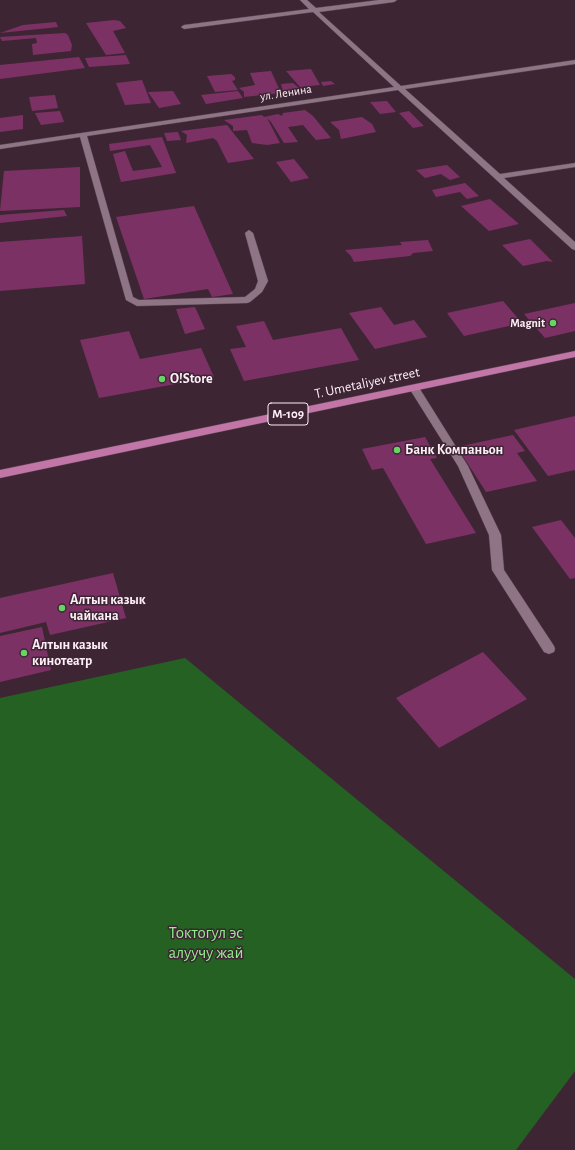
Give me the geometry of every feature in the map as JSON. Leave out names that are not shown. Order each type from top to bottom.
[{"type":"main road","name":"T. Umetaliyev street","points":[[0,474],[575,354]]},
{"type":"street","points":[[303,0],[575,247]]},
{"type":"street","points":[[184,27],[394,0]]},
{"type":"street","name":"ул. Ленина","points":[[0,147],[575,62]]},
{"type":"street","points":[[83,135],[129,298],[136,303],[246,300],[259,290],[263,281],[250,233]]},
{"type":"street","points":[[498,177],[575,165]]},
{"type":"street","points":[[414,388],[463,466],[495,535],[498,570],[550,649]]},
{"type":"green space","name":"Токтогул эс алуучу жай","points":[[185,658],[575,979],[575,1071],[516,1150],[0,1150],[0,698]]},
{"type":"building","points":[[114,20],[120,21],[126,28],[113,31],[125,53],[106,55],[86,23]]},
{"type":"building","points":[[56,22],[58,27],[0,33],[23,25]]},
{"type":"building","points":[[65,33],[68,35],[72,45],[71,51],[33,55],[32,44],[37,43],[36,38],[2,41],[0,37]]},
{"type":"building","points":[[126,55],[130,64],[89,67],[85,58]]},
{"type":"building","points":[[79,57],[85,68],[0,79],[0,65]]},
{"type":"building","points":[[311,69],[320,85],[300,87],[286,71]]},
{"type":"building","points":[[271,71],[281,93],[244,97],[244,92],[239,88],[255,85],[250,73]]},
{"type":"building","points":[[231,74],[235,77],[235,80],[232,81],[238,90],[215,92],[207,76]]},
{"type":"building","points":[[142,80],[151,103],[125,105],[116,83]]},
{"type":"building","points":[[331,81],[335,84],[323,86],[321,82]]},
{"type":"building","points":[[293,83],[299,88],[283,91],[281,84]]},
{"type":"building","points":[[173,91],[181,104],[159,108],[148,92]]},
{"type":"building","points":[[238,91],[243,98],[206,104],[201,95]]},
{"type":"building","points":[[55,95],[58,108],[32,111],[29,97]]},
{"type":"building","points":[[387,101],[396,112],[380,114],[370,102]]},
{"type":"building","points":[[305,110],[313,116],[331,138],[316,140],[303,125],[288,127],[298,142],[284,143],[267,118],[280,143],[267,145],[252,143],[247,130],[233,131],[233,126],[224,120],[262,115],[264,117],[278,114],[282,116],[283,113]]},
{"type":"building","points":[[60,111],[64,122],[41,125],[35,113]]},
{"type":"building","points":[[409,111],[424,126],[413,128],[399,113]]},
{"type":"building","points":[[23,115],[23,129],[0,132],[0,118]]},
{"type":"building","points":[[362,117],[372,124],[376,132],[341,139],[339,130],[330,122]]},
{"type":"building","points":[[227,125],[254,159],[228,163],[217,141],[213,138],[186,143],[187,135],[181,131]]},
{"type":"building","points":[[178,132],[181,140],[167,141],[164,133]]},
{"type":"building","points":[[162,137],[176,173],[121,182],[113,154],[125,151],[133,171],[162,167],[150,145],[110,151],[109,144]]},
{"type":"building","points":[[294,159],[309,178],[291,182],[276,162]]},
{"type":"building","points":[[447,165],[460,177],[450,180],[441,174],[425,178],[416,170]]},
{"type":"building","points":[[80,167],[80,207],[0,211],[4,171]]},
{"type":"building","points":[[465,183],[479,196],[467,199],[460,192],[436,197],[432,190]]},
{"type":"building","points":[[490,199],[519,224],[489,231],[461,206]]},
{"type":"building","points":[[194,206],[233,294],[212,297],[208,289],[144,299],[116,217]]},
{"type":"building","points":[[64,210],[67,216],[0,223],[0,215]]},
{"type":"building","points":[[82,236],[85,284],[0,291],[0,242]]},
{"type":"building","points":[[530,239],[553,262],[547,261],[523,266],[502,245]]},
{"type":"building","points":[[428,240],[433,251],[413,253],[410,256],[354,262],[345,250],[402,245],[400,242]]},
{"type":"building","points":[[503,301],[522,323],[464,336],[447,313]]},
{"type":"building","name":"Magnit","points":[[575,303],[575,331],[545,338],[524,314]]},
{"type":"building","points":[[195,307],[205,329],[185,334],[176,309]]},
{"type":"building","points":[[381,307],[394,325],[414,320],[427,337],[375,349],[349,313]]},
{"type":"building","points":[[264,321],[273,340],[341,328],[359,360],[244,381],[230,349],[246,347],[236,326]]},
{"type":"building","points":[[129,331],[140,359],[201,348],[214,377],[99,398],[80,340]]},
{"type":"building","points":[[575,416],[575,470],[548,476],[514,430]]},
{"type":"building","points":[[513,435],[525,451],[517,453],[537,481],[486,492],[457,447]]},
{"type":"building","points":[[425,437],[437,458],[430,459],[476,533],[426,544],[383,468],[372,470],[362,449]]},
{"type":"building","points":[[561,520],[575,538],[575,578],[570,579],[532,527]]},
{"type":"building","name":"Алтын казык чайкана","points":[[113,573],[126,618],[50,635],[46,622],[0,633],[0,598]]},
{"type":"building","name":"Алтын казык кинотеатр","points":[[42,627],[51,670],[0,682],[0,636]]},
{"type":"building","points":[[483,652],[527,699],[439,748],[396,698]]},
{"type":"place","name":"Magnit","points":[[553,323]]},
{"type":"place","name":"O!Store","points":[[162,379]]},
{"type":"place","name":"Банк Компаньон","points":[[397,450]]},
{"type":"place","name":"Алтын казык чайкана","points":[[62,608]]},
{"type":"place","name":"Алтын казык кинотеатр","points":[[24,653]]}]
